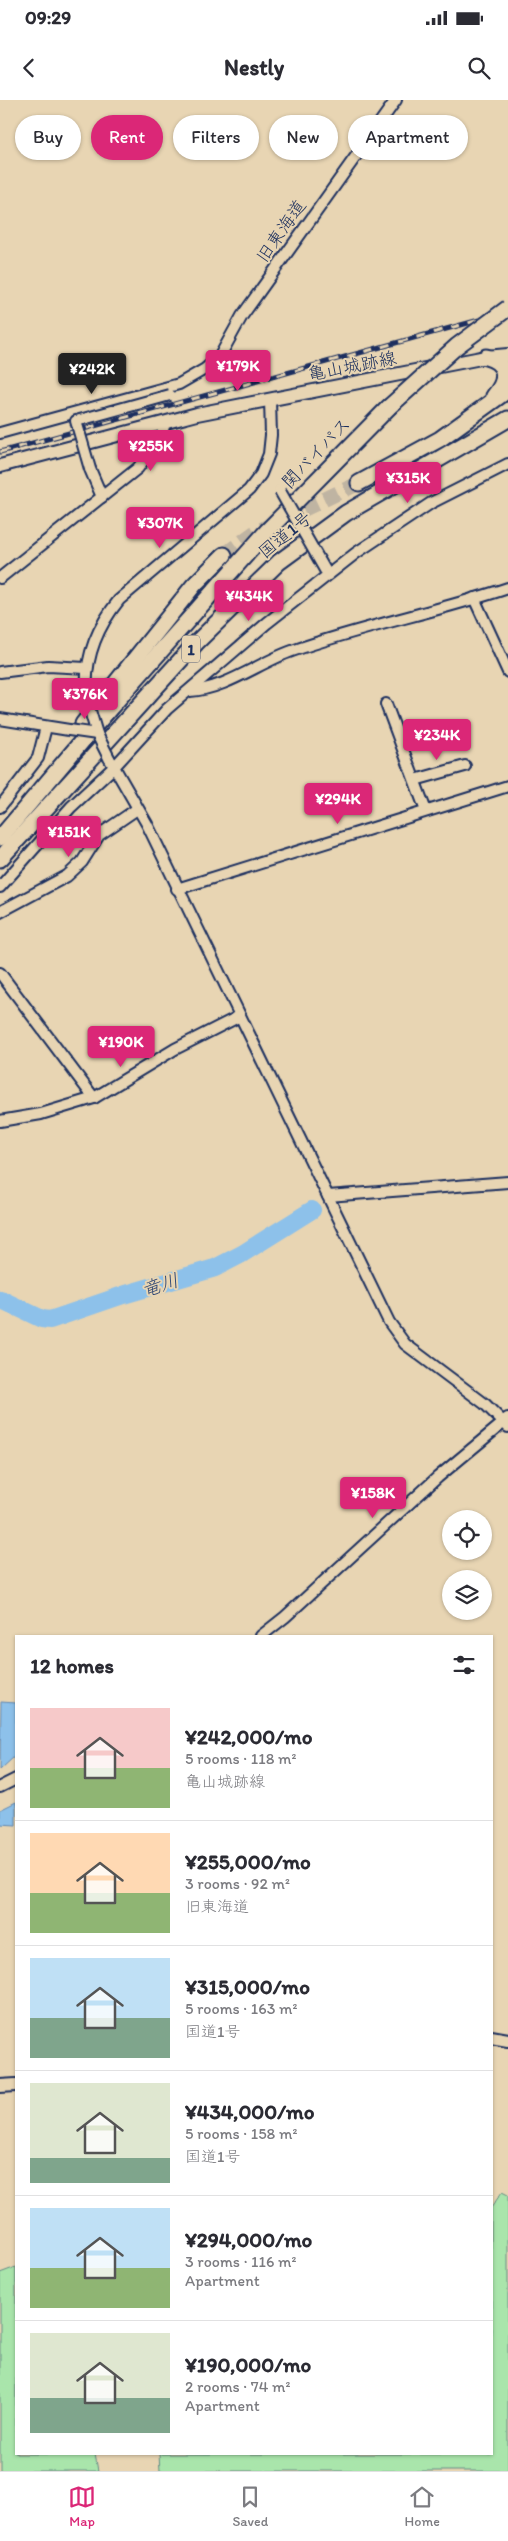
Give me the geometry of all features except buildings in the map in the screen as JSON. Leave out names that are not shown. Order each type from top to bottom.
[{"type":"highway","name":"関バイパス","points":[[169,643],[294,502],[389,407],[457,346],[508,308]]},
{"type":"highway","points":[[440,439],[489,401],[505,384],[506,378],[502,366],[498,361],[486,357]]},
{"type":"highway","points":[[359,483],[440,439],[508,390]]},
{"type":"highway","points":[[412,473],[508,413]]},
{"type":"highway","name":"国道1号","points":[[0,858],[196,643],[260,579],[323,528],[412,473],[508,419]]},
{"type":"highway","name":"1","points":[[0,830],[179,603],[224,555]]},
{"type":"highway","name":"1","points":[[0,838],[77,746],[169,643]]},
{"type":"highway","name":"1","points":[[0,858],[169,643]]},
{"type":"main road","name":"亀山城跡線","points":[[0,466],[165,422],[486,357],[508,355]]},
{"type":"main road","points":[[493,2037],[508,2040]]},
{"type":"main road","points":[[0,2086],[15,2085]]},
{"type":"street","name":"旧東海道","points":[[102,497],[90,469],[76,421],[170,395],[220,356],[242,316],[396,100]]},
{"type":"street","points":[[0,433],[179,384],[192,378]]},
{"type":"street","points":[[262,1635],[285,1617],[438,1477],[506,1423],[485,1404],[397,1335],[389,1322],[146,824],[97,734],[88,704],[86,668],[96,638],[107,615],[119,600],[237,502],[261,474],[269,454],[271,435],[270,400]]},
{"type":"street","points":[[0,578],[138,468],[162,435],[165,422]]},
{"type":"street","points":[[0,887],[71,807],[114,767],[167,708],[190,691],[326,572],[432,503],[508,464]]},
{"type":"street","points":[[280,491],[326,572]]},
{"type":"street","points":[[190,691],[203,690],[229,680],[291,651],[508,588]]},
{"type":"street","points":[[474,598],[508,672]]},
{"type":"street","points":[[0,672],[48,666],[86,668]]},
{"type":"street","points":[[386,704],[426,811]]},
{"type":"street","points":[[0,719],[97,734]]},
{"type":"street","points":[[0,807],[38,758],[46,727]]},
{"type":"street","points":[[415,780],[465,766]]},
{"type":"street","points":[[177,889],[508,786]]},
{"type":"street","points":[[0,912],[67,876],[82,862],[99,835],[136,808]]},
{"type":"street","points":[[0,973],[94,1098]]},
{"type":"street","points":[[0,1121],[41,1114],[94,1098],[174,1049],[240,1016]]},
{"type":"street","points":[[328,1196],[508,1182]]},
{"type":"street","points":[[0,1787],[15,1780]]},
{"type":"green space","points":[[502,2192],[508,2195],[508,2471],[160,2471],[159,2455],[493,2455],[493,2205]]},
{"type":"green space","points":[[15,2267],[15,2455],[95,2455],[98,2471],[0,2471],[0,2273]]},
{"type":"water","points":[[1,1702],[15,1703],[15,1756],[0,1770]]},
{"type":"water","points":[[15,1802],[15,1825],[0,1824],[0,1810]]},
{"type":"waterway","name":"竜川","points":[[0,1299],[42,1319],[50,1320],[123,1295],[215,1268],[242,1254],[312,1210]]},
{"type":"tunnel","points":[[224,555],[254,533],[359,483]]},
{"type":"railway","points":[[0,452],[508,312]]}]
